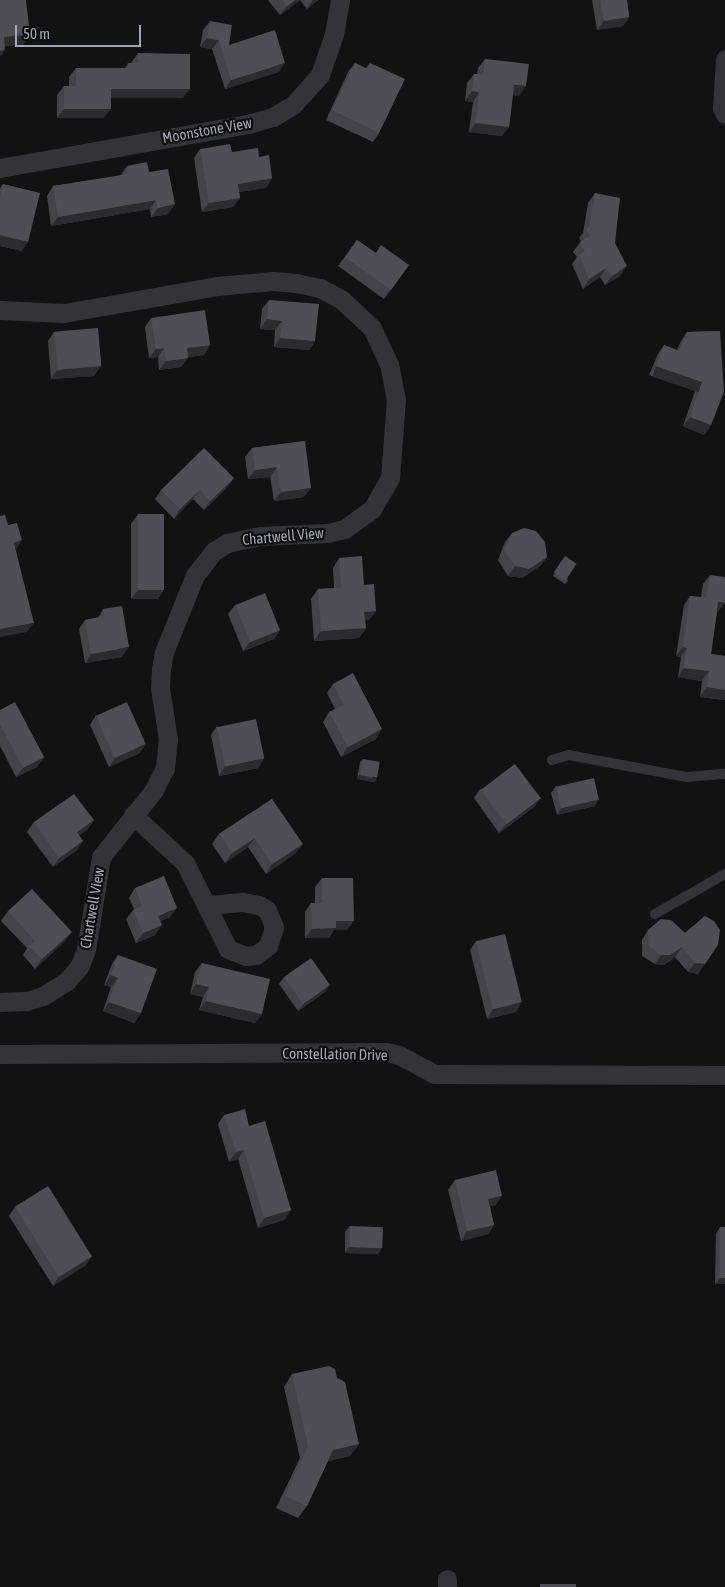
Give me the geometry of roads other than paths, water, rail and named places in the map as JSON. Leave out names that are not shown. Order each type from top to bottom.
[{"type":"street","name":"Moonstone View","points":[[0,168],[248,124],[273,117],[293,105],[320,75],[334,34],[340,0]]},
{"type":"street","points":[[723,111],[725,60]]},
{"type":"street","name":"Chartwell View","points":[[0,310],[64,313],[218,286],[273,281],[320,288],[358,312],[372,328],[389,364],[396,399],[390,478],[372,509],[344,529],[328,533],[260,536],[227,543],[204,561],[195,574],[164,652],[161,669],[160,688],[168,739],[165,768],[154,790],[101,857],[86,950],[79,967],[67,981],[43,996],[27,1001],[0,1002]]},
{"type":"street","points":[[133,815],[176,852],[208,905]]},
{"type":"street","name":"Constellation Drive","points":[[0,1054],[386,1052],[399,1055],[434,1074],[725,1075]]},
{"type":"lane","points":[[552,760],[568,755],[687,777],[725,774]]},
{"type":"lane","points":[[655,914],[725,874]]}]
